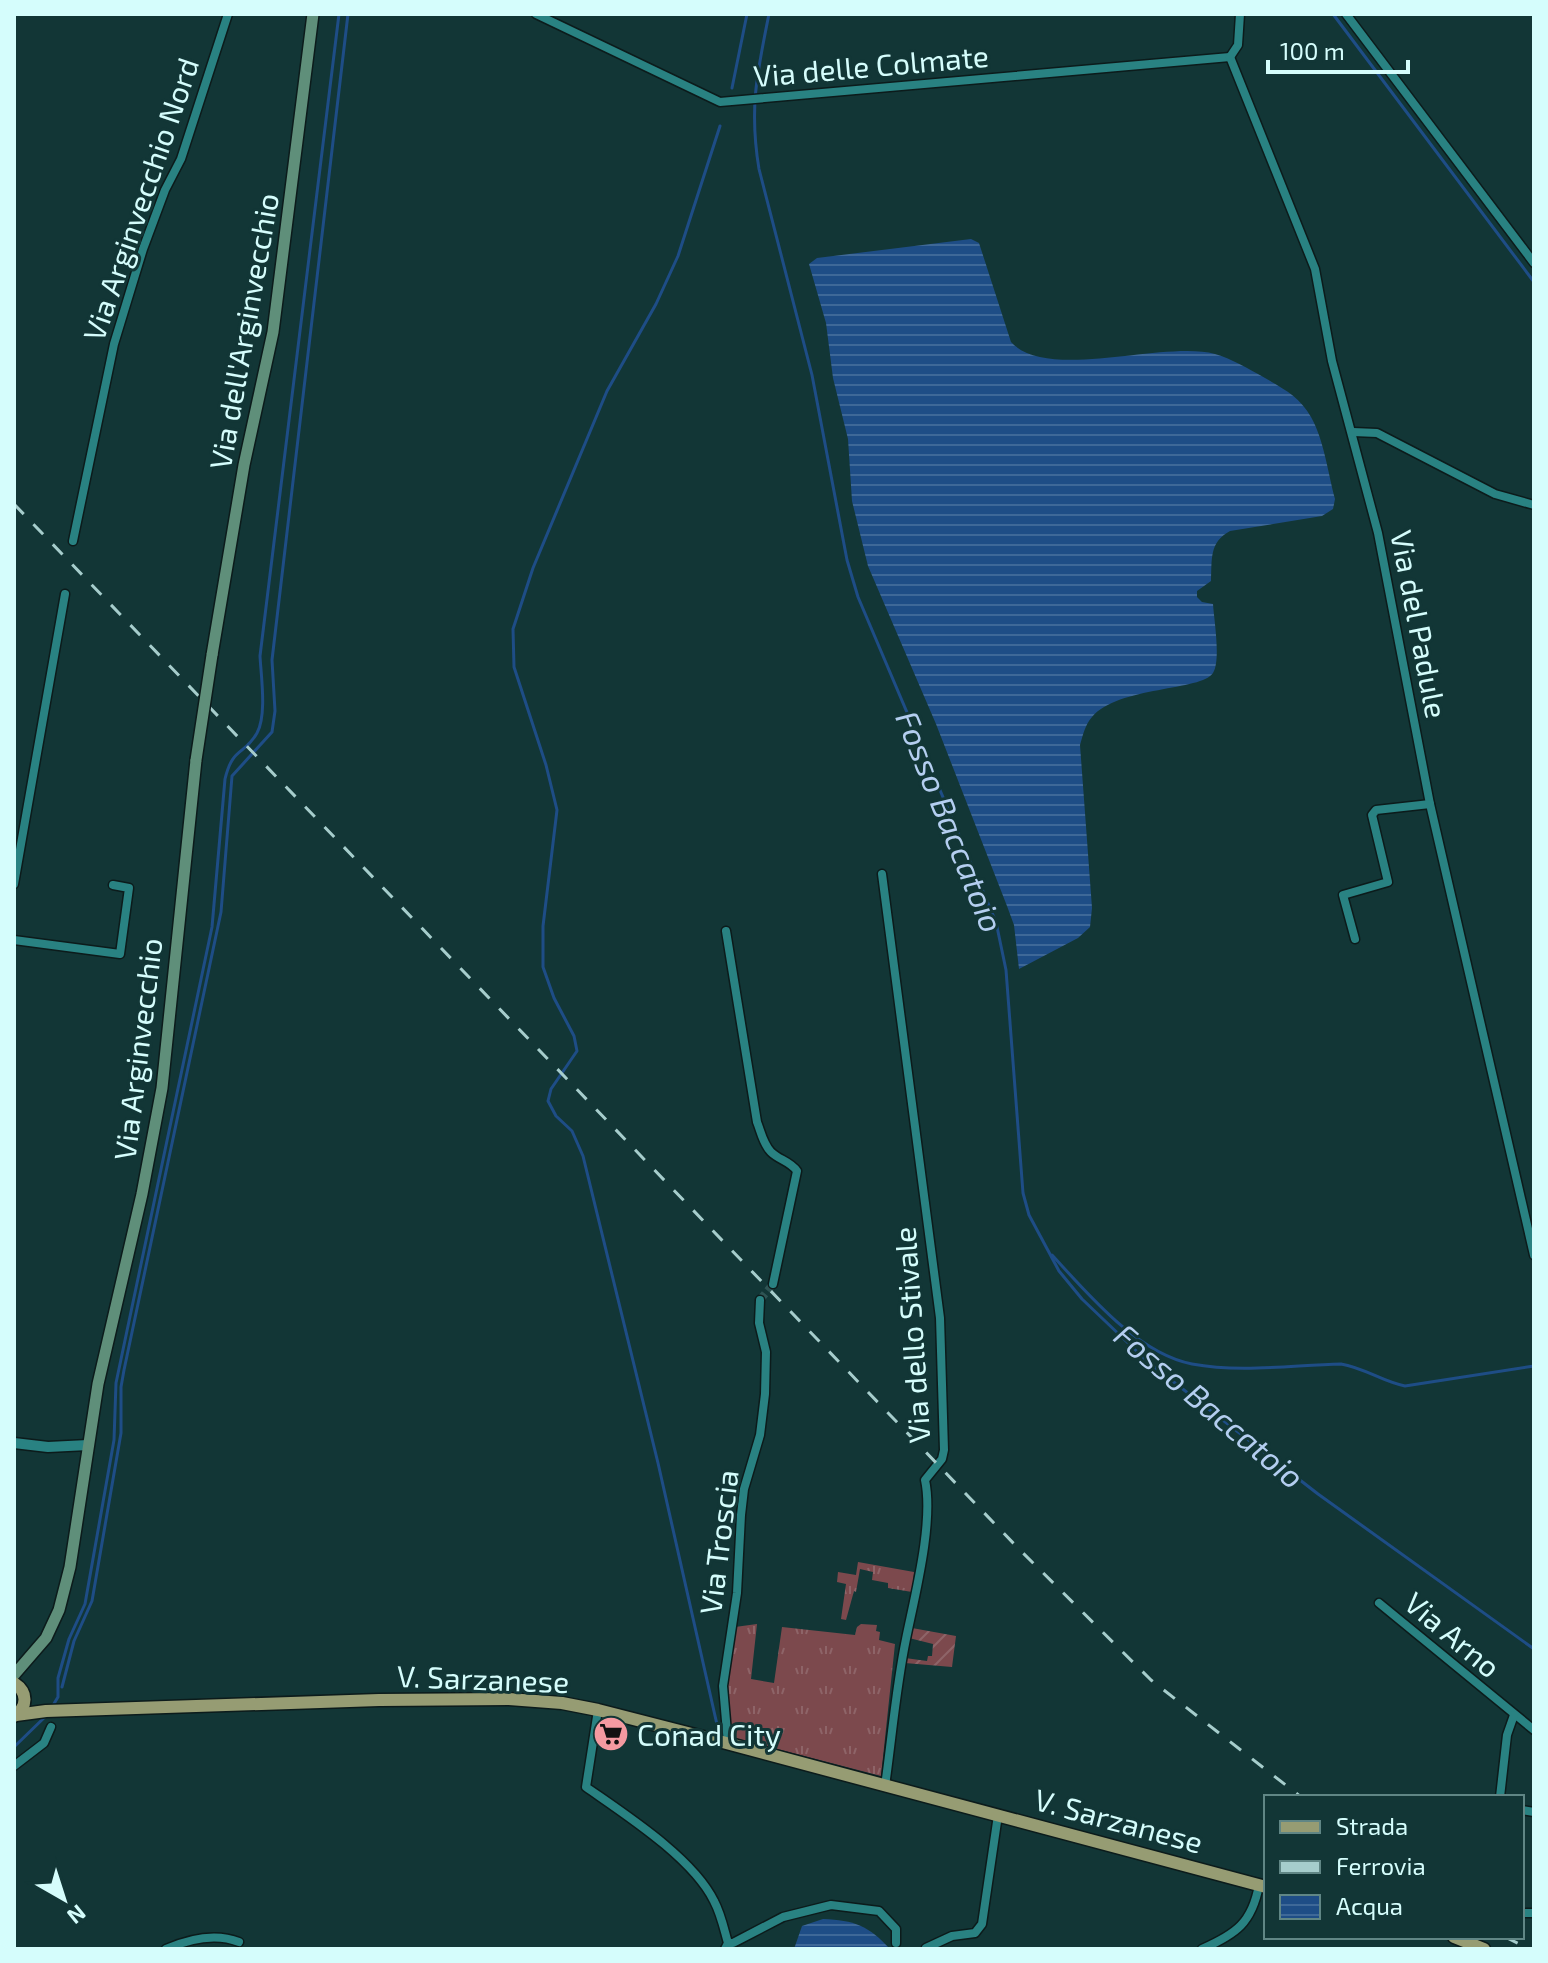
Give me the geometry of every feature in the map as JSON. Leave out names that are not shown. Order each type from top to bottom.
[{"type":"main road","name":"Via dell'Arginvecchio","points":[[212,655],[244,465],[273,332],[313,14]]},
{"type":"main road","name":"Via Arginvecchio","points":[[18,1685],[59,1610],[70,1567],[98,1384],[142,1194],[162,1088],[196,760],[212,655]]},
{"type":"main road","points":[[18,1685],[34,1705],[53,1711]]},
{"type":"main road","points":[[15,1715],[23,1706],[18,1685]]},
{"type":"main road","name":"V. Sarzanese","points":[[15,1715],[53,1711],[364,1701],[495,1699],[562,1703],[1263,1886]]},
{"type":"main road","points":[[1459,1939],[1484,1949]]},
{"type":"street","name":"Via Arginvecchio Nord","points":[[73,541],[114,344],[143,249],[165,190],[181,159],[228,14]]},
{"type":"street","name":"Via delle Colmate","points":[[536,14],[714,100],[765,99],[1230,57]]},
{"type":"street","points":[[1230,57],[1238,45],[1240,14]]},
{"type":"street","points":[[1346,14],[1534,263]]},
{"type":"street","name":"Via del Padule","points":[[1230,57],[1315,269],[1332,361],[1378,533],[1430,804],[1534,1255]]},
{"type":"street","points":[[1353,432],[1377,433],[1495,494],[1534,505]]},
{"type":"street","points":[[14,884],[65,594]]},
{"type":"street","points":[[1355,939],[1343,895],[1388,882],[1372,815],[1376,810],[1430,804]]},
{"type":"street","name":"Via dello Stivale","points":[[882,874],[940,1318],[944,1450],[942,1459],[925,1480],[930,1501],[885,1786]]},
{"type":"street","points":[[14,940],[120,954],[129,888],[113,885]]},
{"type":"street","points":[[726,931],[757,1122],[773,1154],[792,1163],[797,1171],[773,1284]]},
{"type":"street","name":"Via Troscia","points":[[728,1744],[723,1686],[737,1593],[741,1515],[744,1489],[760,1435],[765,1394],[766,1352],[759,1323],[760,1300]]},
{"type":"street","points":[[14,1443],[48,1447],[88,1445]]},
{"type":"street","name":"Via Arno","points":[[1379,1603],[1534,1730]]},
{"type":"street","points":[[598,1710],[586,1787],[674,1852],[713,1899],[727,1946],[783,1917],[831,1905],[879,1911],[896,1929],[896,1943]]},
{"type":"street","points":[[1500,1795],[1507,1735],[1514,1715]]},
{"type":"street","points":[[14,1766],[44,1743],[51,1727]]},
{"type":"street","points":[[926,1948],[952,1936],[975,1933],[982,1924],[998,1815]]},
{"type":"street","points":[[1202,1949],[1246,1922],[1263,1886]]},
{"type":"street","points":[[172,1948],[213,1937],[239,1942]]},
{"type":"green space","points":[[858,1562],[914,1572],[912,1592],[888,1588],[888,1583],[872,1580],[873,1572],[860,1569],[846,1620],[841,1619],[846,1584],[837,1582],[838,1572],[856,1575]]},
{"type":"green space","points":[[757,1624],[751,1679],[774,1683],[782,1627],[855,1635],[861,1624],[877,1625],[879,1640],[895,1644],[881,1776],[731,1737],[727,1687],[735,1627]]},
{"type":"green space","points":[[912,1628],[956,1636],[952,1667],[905,1663],[905,1658],[927,1661],[928,1656],[932,1656],[933,1644],[909,1638]]},
{"type":"water","points":[[971,239],[979,243],[1011,342],[1028,353],[1051,359],[1078,360],[1193,351],[1234,361],[1285,390],[1307,410],[1319,436],[1335,499],[1333,509],[1322,516],[1230,531],[1218,540],[1213,552],[1211,581],[1197,591],[1197,597],[1202,602],[1213,604],[1217,650],[1213,673],[1193,683],[1120,700],[1092,717],[1080,745],[1092,908],[1090,927],[1078,938],[1019,969],[1014,925],[1007,906],[936,724],[868,566],[852,501],[848,439],[833,378],[826,323],[809,264],[817,258]]},
{"type":"water","points":[[823,1919],[860,1926],[890,1949],[794,1949],[802,1926]]},
{"type":"waterway","points":[[52,1707],[58,1697],[58,1678],[69,1639],[85,1604],[114,1440],[116,1383],[212,927],[225,779],[235,756],[257,733],[262,716],[260,656],[339,14]]},
{"type":"waterway","points":[[62,1687],[74,1641],[92,1601],[121,1433],[124,1370],[221,912],[232,776],[272,732],[275,711],[272,660],[348,14]]},
{"type":"waterway","points":[[732,88],[747,14]]},
{"type":"waterway","name":"Fosso Baccatoio","points":[[769,14],[756,91],[755,128],[759,169],[812,375],[847,560],[858,597],[996,922],[1006,970],[1023,1193],[1029,1215],[1059,1271],[1082,1299],[1148,1362],[1318,1494],[1534,1649]]},
{"type":"waterway","points":[[1333,14],[1534,282]]},
{"type":"waterway","points":[[718,1729],[658,1463],[583,1156],[572,1131],[556,1116],[548,1101],[551,1089],[577,1051],[574,1036],[554,998],[543,967],[543,926],[557,810],[546,765],[514,667],[513,629],[533,568],[607,391],[656,304],[678,256],[720,126]]},
{"type":"waterway","points":[[1052,1255],[1098,1304],[1133,1335],[1172,1358],[1192,1364],[1248,1368],[1341,1364],[1405,1386],[1534,1366]]},
{"type":"waterway","points":[[14,1747],[48,1714]]},
{"type":"tunnel","points":[[760,1300],[773,1284]]},
{"type":"railway","points":[[14,504],[1017,1547],[1151,1680],[1298,1795]]},
{"type":"railway","points":[[1509,1939],[1530,1949]]},
{"type":"place","name":"Conad City","points":[[611,1734]]}]
